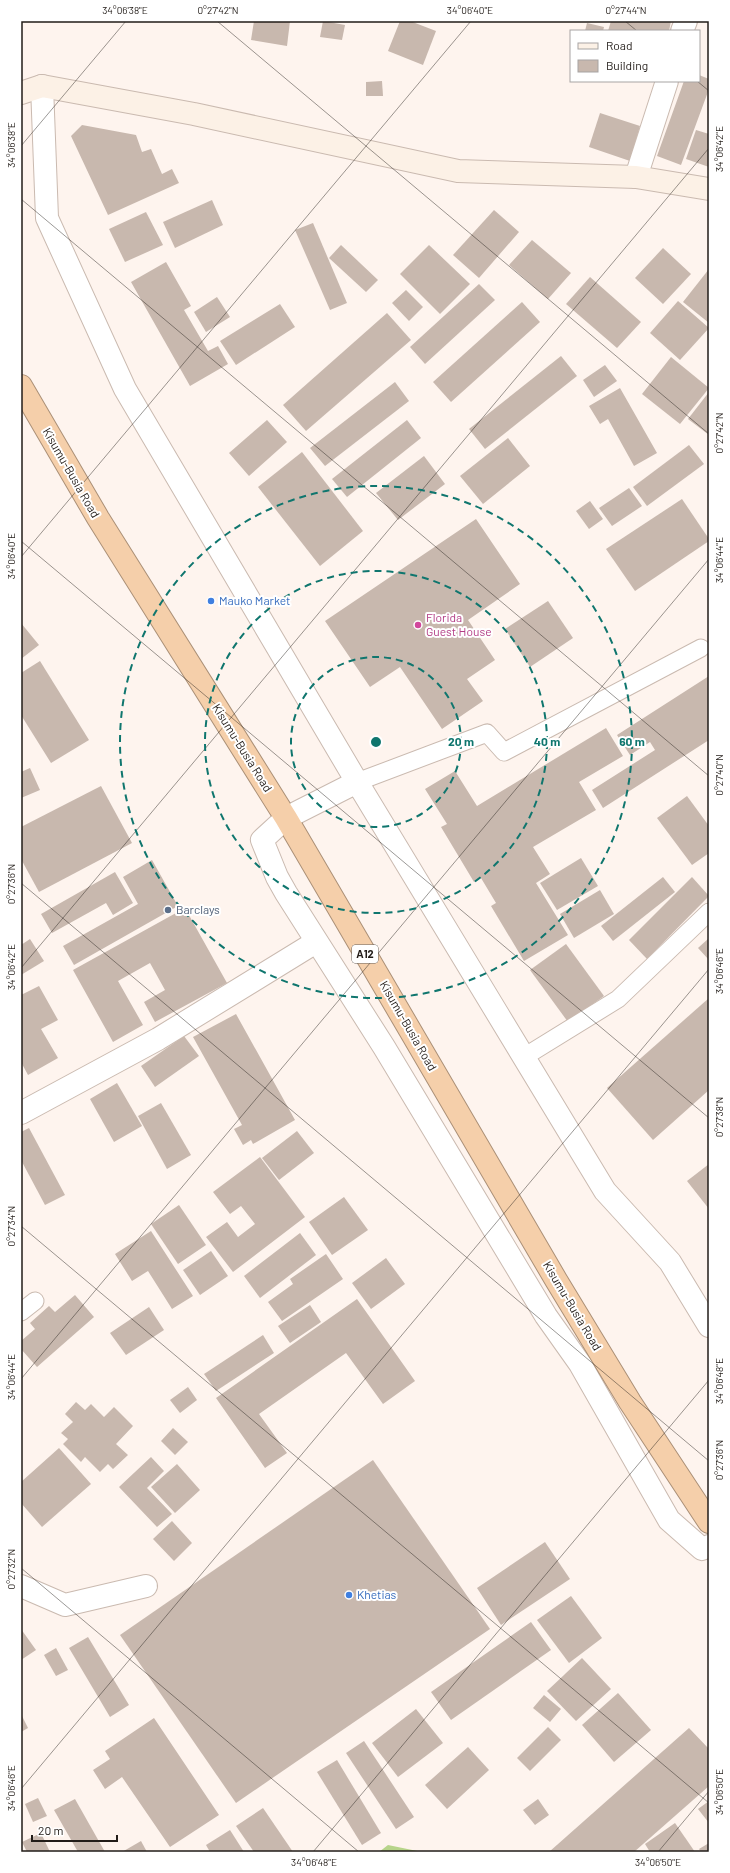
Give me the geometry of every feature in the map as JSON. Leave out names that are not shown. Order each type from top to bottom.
[{"type":"highway","name":"Kisumu-Busia Road","points":[[21,386],[98,518],[286,818],[556,1280],[630,1402],[709,1522]]},
{"type":"street","points":[[636,178],[667,82]]},
{"type":"street","points":[[42,86],[47,218],[125,390],[357,782],[605,1191],[670,1262],[709,1326]]},
{"type":"street","points":[[21,93],[42,86],[194,114],[458,171],[636,178],[709,189]]},
{"type":"street","points":[[357,782],[286,818],[262,840],[277,877],[316,942],[384,1046],[546,1316],[580,1364],[669,1520],[702,1549],[709,1546]]},
{"type":"street","points":[[21,1113],[158,1039],[316,942]]},
{"type":"street","points":[[21,1586],[65,1605],[146,1586]]},
{"type":"lane","points":[[357,782],[487,733],[504,752],[701,648]]},
{"type":"lane","points":[[524,1057],[618,999],[709,912]]},
{"type":"lane","points":[[21,1312],[35,1302]]},
{"type":"green space","points":[[388,1845],[422,1852],[379,1852]]},
{"type":"building","points":[[254,21],[290,21],[287,46],[251,40]]},
{"type":"building","points":[[323,21],[345,25],[342,40],[320,37]]},
{"type":"building","points":[[400,21],[410,21],[436,31],[423,65],[388,51]]},
{"type":"building","points":[[611,21],[671,21],[669,30],[608,30]]},
{"type":"building","points":[[587,23],[604,27],[603,30],[585,30]]},
{"type":"building","points":[[700,75],[709,79],[709,89],[681,165],[657,156],[684,82],[700,82]]},
{"type":"building","points":[[382,81],[383,96],[366,96],[366,82]]},
{"type":"building","points":[[600,113],[640,126],[630,161],[589,147]]},
{"type":"building","points":[[82,125],[136,135],[142,152],[151,149],[162,174],[172,169],[179,183],[108,215],[71,136]]},
{"type":"building","points":[[696,130],[709,134],[709,167],[686,159]]},
{"type":"building","points":[[212,200],[223,225],[175,248],[163,222]]},
{"type":"building","points":[[494,210],[519,232],[479,278],[453,255]]},
{"type":"building","points":[[146,212],[163,245],[125,262],[109,229]]},
{"type":"building","points":[[313,223],[347,303],[330,310],[295,230]]},
{"type":"building","points":[[532,240],[571,273],[548,299],[509,265]]},
{"type":"building","points":[[341,245],[378,280],[366,292],[329,258]]},
{"type":"building","points":[[429,245],[470,284],[440,314],[400,274]]},
{"type":"building","points":[[663,248],[691,274],[663,304],[635,278]]},
{"type":"building","points":[[166,262],[191,306],[184,310],[208,351],[218,346],[228,364],[190,386],[131,282]]},
{"type":"building","points":[[709,269],[709,323],[683,302]]},
{"type":"building","points":[[590,277],[641,322],[617,348],[566,304]]},
{"type":"building","points":[[479,284],[495,300],[425,364],[410,347]]},
{"type":"building","points":[[406,290],[423,307],[409,321],[392,303]]},
{"type":"building","points":[[217,297],[230,317],[206,332],[194,312]]},
{"type":"building","points":[[678,301],[709,328],[680,360],[650,333]]},
{"type":"building","points":[[522,302],[540,322],[451,402],[433,382]]},
{"type":"building","points":[[280,304],[295,327],[236,365],[220,341]]},
{"type":"building","points":[[387,313],[411,340],[306,431],[283,405]]},
{"type":"building","points":[[561,356],[577,376],[485,449],[469,429]]},
{"type":"building","points":[[671,357],[709,388],[680,424],[642,394]]},
{"type":"building","points":[[605,365],[617,381],[594,397],[583,380]]},
{"type":"building","points":[[395,382],[409,401],[325,466],[310,448]]},
{"type":"building","points":[[620,388],[657,453],[634,466],[608,419],[600,424],[589,406]]},
{"type":"building","points":[[709,392],[709,435],[688,419]]},
{"type":"building","points":[[267,420],[287,442],[249,476],[229,453]]},
{"type":"building","points":[[407,420],[421,438],[347,497],[332,479]]},
{"type":"building","points":[[508,438],[530,466],[483,504],[460,476]]},
{"type":"building","points":[[689,445],[704,464],[647,506],[633,487]]},
{"type":"building","points":[[302,452],[363,531],[320,566],[258,487]]},
{"type":"building","points":[[424,456],[445,484],[398,520],[376,493]]},
{"type":"building","points":[[629,488],[642,506],[612,526],[599,508]]},
{"type":"building","points":[[682,499],[709,541],[635,591],[606,549]]},
{"type":"building","points":[[590,501],[603,519],[589,529],[576,511]]},
{"type":"building","points":[[476,519],[520,584],[468,620],[495,660],[467,679],[483,701],[442,729],[400,667],[370,687],[325,621]]},
{"type":"building","points":[[548,601],[573,638],[530,667],[505,629]]},
{"type":"building","points":[[21,623],[39,645],[21,659]]},
{"type":"building","points":[[40,661],[89,740],[51,763],[21,715],[21,673]]},
{"type":"building","points":[[709,676],[709,740],[603,808],[592,790],[655,750],[650,742],[630,755],[617,735]]},
{"type":"building","points":[[606,728],[623,756],[579,782],[596,810],[533,847],[550,874],[536,883],[568,935],[524,961],[491,906],[496,903],[481,878],[474,882],[441,827],[447,824],[425,789],[455,771],[477,806]]},
{"type":"building","points":[[30,768],[40,790],[21,798],[21,772]]},
{"type":"building","points":[[101,786],[132,843],[39,892],[21,859],[21,827]]},
{"type":"building","points":[[687,796],[709,826],[709,853],[692,865],[657,818]]},
{"type":"building","points":[[581,858],[598,886],[557,910],[540,883]]},
{"type":"building","points":[[152,860],[178,906],[74,965],[63,946],[138,904],[123,877]]},
{"type":"building","points":[[115,872],[133,903],[113,915],[106,903],[52,933],[41,914]]},
{"type":"building","points":[[663,877],[675,892],[613,941],[601,926]]},
{"type":"building","points":[[692,877],[709,896],[647,959],[629,940]]},
{"type":"building","points":[[600,890],[614,914],[574,938],[560,914]]},
{"type":"building","points":[[185,908],[227,983],[155,1022],[144,1002],[165,990],[150,963],[118,981],[143,1025],[113,1042],[73,970]]},
{"type":"building","points":[[709,938],[709,960],[698,948]]},
{"type":"building","points":[[30,939],[44,961],[21,975],[21,945]]},
{"type":"building","points":[[566,944],[604,996],[568,1022],[530,970]]},
{"type":"building","points":[[39,986],[58,1020],[41,1029],[58,1058],[28,1075],[21,1062],[21,995]]},
{"type":"building","points":[[709,998],[709,1090],[653,1140],[607,1088]]},
{"type":"building","points":[[236,1014],[295,1120],[253,1144],[251,1140],[243,1145],[234,1129],[242,1125],[193,1037]]},
{"type":"building","points":[[184,1036],[199,1056],[155,1087],[141,1066]]},
{"type":"building","points":[[117,1083],[142,1126],[114,1142],[90,1099]]},
{"type":"building","points":[[161,1103],[191,1155],[167,1169],[138,1116]]},
{"type":"building","points":[[29,1128],[65,1195],[45,1205],[21,1160],[21,1132]]},
{"type":"building","points":[[297,1131],[314,1153],[279,1180],[262,1158]]},
{"type":"building","points":[[260,1157],[305,1217],[233,1272],[206,1237],[227,1222],[238,1237],[255,1224],[241,1206],[230,1214],[213,1192]]},
{"type":"building","points":[[709,1164],[709,1209],[687,1181]]},
{"type":"building","points":[[344,1197],[368,1230],[332,1255],[309,1222]]},
{"type":"building","points":[[179,1205],[206,1245],[178,1264],[151,1224]]},
{"type":"building","points":[[151,1231],[193,1296],[172,1309],[148,1271],[132,1281],[115,1254]]},
{"type":"building","points":[[300,1233],[316,1255],[260,1298],[244,1276]]},
{"type":"building","points":[[211,1251],[228,1276],[200,1295],[183,1270]]},
{"type":"building","points":[[326,1254],[343,1279],[282,1321],[268,1302],[293,1284],[290,1279]]},
{"type":"building","points":[[386,1258],[405,1284],[371,1309],[352,1283]]},
{"type":"building","points":[[75,1295],[94,1317],[37,1367],[21,1349],[21,1341],[35,1329],[30,1323],[49,1306],[55,1312]]},
{"type":"building","points":[[357,1299],[415,1381],[383,1404],[346,1353],[259,1414],[287,1453],[265,1468],[216,1398]]},
{"type":"building","points":[[310,1305],[321,1322],[290,1343],[278,1326]]},
{"type":"building","points":[[149,1307],[164,1330],[126,1355],[110,1333]]},
{"type":"building","points":[[263,1335],[274,1353],[216,1391],[204,1374]]},
{"type":"building","points":[[188,1387],[197,1400],[180,1413],[170,1400]]},
{"type":"building","points":[[76,1402],[85,1410],[91,1404],[104,1417],[114,1407],[133,1426],[116,1444],[128,1455],[113,1469],[108,1464],[100,1472],[85,1457],[81,1462],[63,1444],[68,1439],[61,1433],[73,1422],[65,1414]]},
{"type":"building","points":[[173,1428],[188,1442],[175,1455],[161,1441]]},
{"type":"building","points":[[59,1448],[91,1484],[42,1527],[21,1503],[21,1482]]},
{"type":"building","points":[[151,1457],[164,1471],[147,1488],[172,1514],[157,1527],[119,1487]]},
{"type":"building","points":[[373,1460],[490,1629],[236,1803],[120,1635]]},
{"type":"building","points":[[177,1464],[200,1490],[175,1513],[151,1487]]},
{"type":"building","points":[[172,1521],[192,1543],[174,1561],[153,1539]]},
{"type":"building","points":[[545,1542],[570,1579],[501,1625],[477,1588]]},
{"type":"building","points":[[571,1596],[602,1638],[569,1663],[537,1620]]},
{"type":"building","points":[[531,1622],[551,1650],[451,1720],[431,1692]]},
{"type":"building","points":[[21,1629],[36,1650],[21,1660]]},
{"type":"building","points":[[88,1637],[129,1705],[110,1717],[69,1648]]},
{"type":"building","points":[[56,1648],[68,1670],[56,1676],[44,1655]]},
{"type":"building","points":[[582,1658],[611,1689],[576,1721],[547,1691]]},
{"type":"building","points":[[618,1693],[651,1730],[614,1762],[582,1725]]},
{"type":"building","points":[[544,1695],[561,1709],[550,1722],[533,1708]]},
{"type":"building","points":[[416,1709],[443,1743],[398,1777],[372,1743]]},
{"type":"building","points":[[21,1714],[28,1728],[21,1732]]},
{"type":"building","points":[[154,1718],[219,1815],[170,1847],[122,1777],[105,1789],[93,1770],[110,1759],[105,1751]]},
{"type":"building","points":[[548,1727],[561,1740],[530,1771],[517,1758]]},
{"type":"building","points":[[689,1728],[709,1749],[709,1786],[634,1852],[549,1852]]},
{"type":"building","points":[[364,1741],[414,1817],[396,1829],[346,1753]]},
{"type":"building","points":[[468,1747],[489,1770],[447,1809],[425,1785]]},
{"type":"building","points":[[337,1760],[381,1833],[362,1845],[317,1772]]},
{"type":"building","points":[[38,1798],[47,1816],[33,1822],[25,1804]]},
{"type":"building","points":[[75,1799],[105,1852],[78,1852],[54,1810]]},
{"type":"building","points":[[538,1799],[549,1815],[535,1825],[523,1810]]},
{"type":"building","points":[[709,1801],[709,1823],[698,1809]]},
{"type":"building","points":[[263,1808],[293,1852],[254,1852],[236,1826]]},
{"type":"building","points":[[675,1823],[695,1852],[650,1852],[645,1844]]},
{"type":"building","points":[[230,1830],[244,1852],[210,1852],[206,1845]]},
{"type":"building","points":[[41,1833],[50,1852],[27,1852],[22,1842]]},
{"type":"building","points":[[141,1841],[147,1852],[122,1852]]},
{"type":"building","points":[[709,1843],[709,1852],[701,1852],[699,1849]]},
{"type":"place","name":"Mauko Market","points":[[211,601]]},
{"type":"place","name":"Florida Guest House","points":[[418,625]]},
{"type":"place","name":"Barclays","points":[[168,910]]},
{"type":"place","name":"Khetias","points":[[349,1595]]}]
